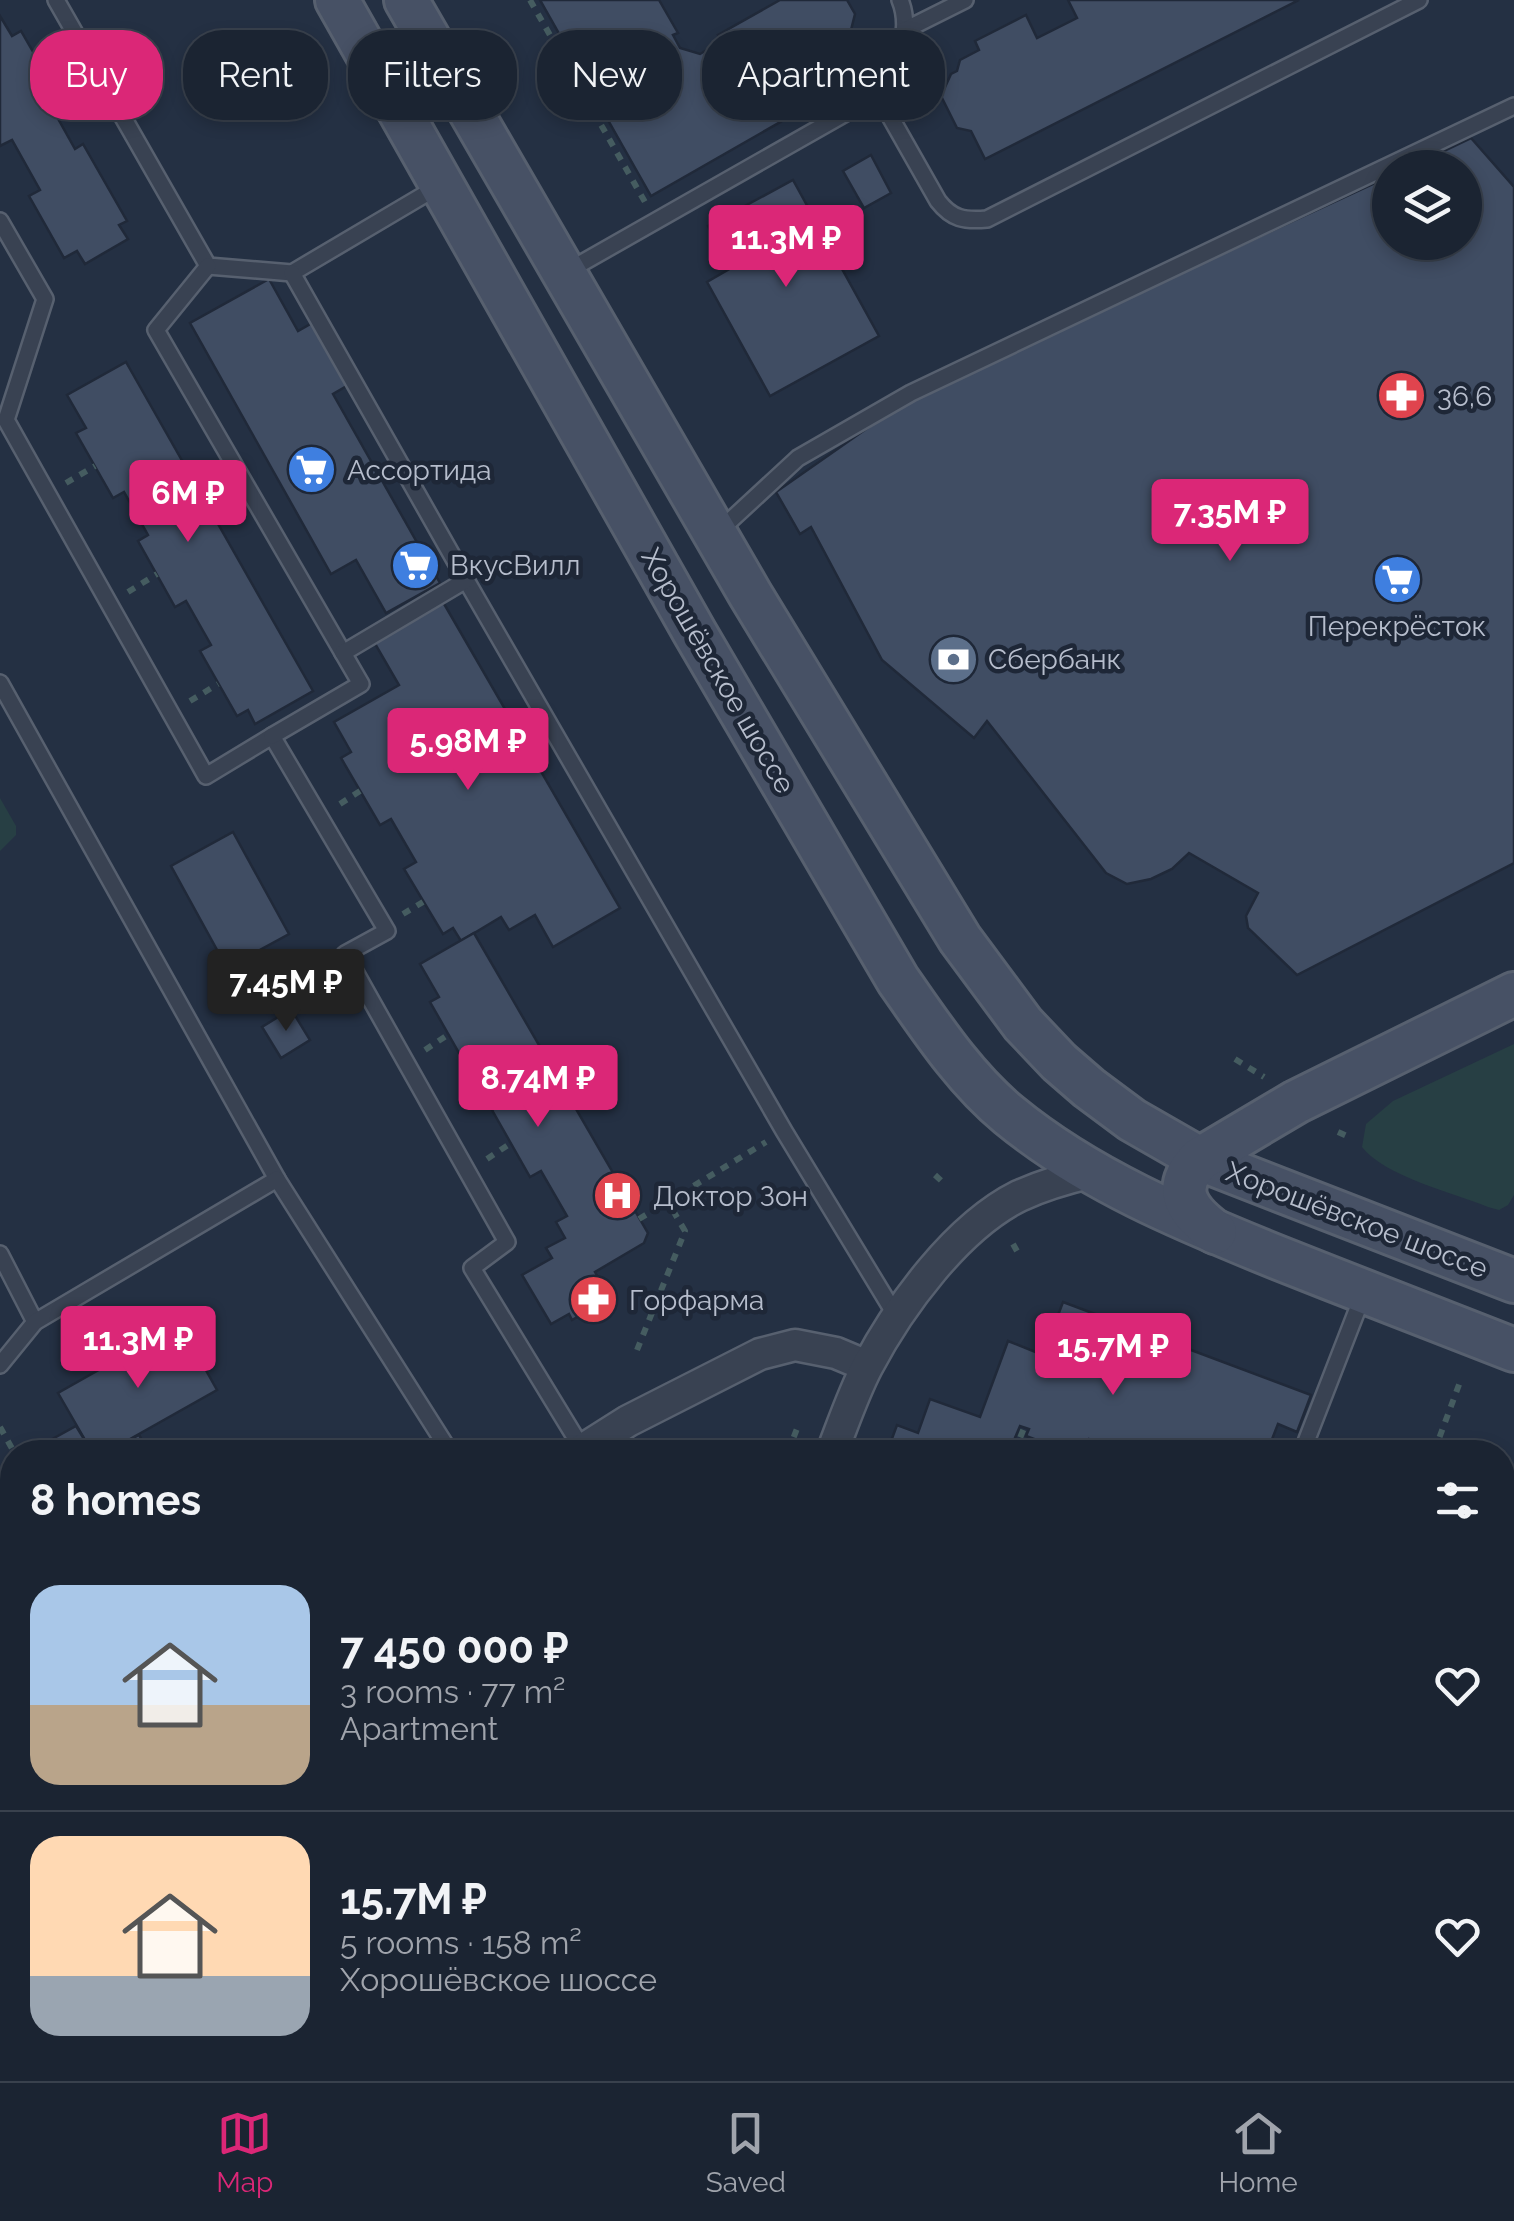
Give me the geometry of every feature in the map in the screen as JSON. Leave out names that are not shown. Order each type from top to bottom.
[{"type":"main road","name":"Хорошёвское шоссе","points":[[337,0],[695,633],[898,980],[935,1034],[1006,1112],[1092,1172],[1215,1232],[1514,1350]]},
{"type":"main road","name":"Хорошёвское шоссе","points":[[406,0],[716,534],[960,939],[1006,1002],[1058,1062],[1089,1088],[1132,1120],[1200,1159],[1514,1281]]},
{"type":"main road","points":[[1092,1172],[1200,1159],[1296,1102],[1514,994]]},
{"type":"main road","name":"Хорошёвское шоссе","points":[[1200,1159],[1190,1170],[1184,1187],[1186,1202],[1197,1218],[1215,1232]]},
{"type":"street","points":[[837,1440],[867,1366],[938,1261],[982,1219],[1017,1197],[1049,1183],[1092,1172]]},
{"type":"street","points":[[600,1440],[760,1354],[795,1346],[836,1354],[867,1366]]},
{"type":"lane","points":[[56,0],[208,266]]},
{"type":"lane","points":[[900,0],[905,30],[965,0]]},
{"type":"lane","points":[[891,120],[946,212],[970,220],[987,219],[1419,0]]},
{"type":"lane","points":[[716,534],[798,458],[912,393],[1514,106]]},
{"type":"lane","points":[[562,274],[833,120]]},
{"type":"lane","points":[[208,266],[292,272],[443,184]]},
{"type":"lane","points":[[0,222],[45,299],[6,420],[206,776],[361,684],[156,330],[208,266]]},
{"type":"lane","points":[[292,272],[784,1131],[898,1319]]},
{"type":"lane","points":[[343,653],[466,580]]},
{"type":"lane","points":[[0,683],[277,1179],[442,1440]]},
{"type":"lane","points":[[272,736],[387,932],[345,954],[507,1242],[472,1268],[574,1440]]},
{"type":"lane","points":[[0,1365],[35,1322],[277,1179]]},
{"type":"lane","points":[[0,1254],[35,1322]]},
{"type":"lane","points":[[1307,1440],[1364,1292]]},
{"type":"path","points":[[530,0],[656,220]]},
{"type":"path","points":[[1235,1059],[1264,1077]]},
{"type":"path","points":[[639,1219],[784,1131]]},
{"type":"path","points":[[1338,1132],[1349,1136]]},
{"type":"path","points":[[935,1175],[946,1185]]},
{"type":"path","points":[[637,1350],[685,1231],[668,1202]]},
{"type":"path","points":[[81,1295],[119,1359]]},
{"type":"path","points":[[1438,1440],[1460,1382]]},
{"type":"path","points":[[793,1440],[798,1426]]},
{"type":"path","points":[[1019,1440],[1024,1428]]},
{"type":"green space","points":[[0,798],[16,826],[16,835],[0,851]]},
{"type":"green space","points":[[1514,1044],[1514,1195],[1508,1205],[1499,1210],[1420,1183],[1386,1167],[1362,1147],[1366,1124],[1393,1101]]},
{"type":"building","points":[[540,0],[659,0],[676,30],[557,30]]},
{"type":"building","points":[[780,0],[847,0],[855,14],[851,30],[727,30]]},
{"type":"building","points":[[1068,0],[1299,0],[985,159],[971,131],[957,128],[945,104],[945,87],[960,60],[979,50],[975,41],[1026,15],[1037,38],[1077,18]]},
{"type":"building","points":[[0,16],[12,36],[21,31],[30,47],[30,120],[59,120],[75,149],[83,144],[127,221],[119,225],[128,239],[85,264],[77,251],[64,258],[29,196],[40,190],[12,140],[0,146]]},
{"type":"building","points":[[682,49],[702,53],[702,120],[784,120],[651,196],[608,120],[682,120]]},
{"type":"building","points":[[1471,138],[1482,150],[1446,150]]},
{"type":"building","points":[[1482,151],[1514,187],[1514,863],[1297,975],[1248,928],[1246,916],[1258,893],[1189,853],[1172,869],[1151,879],[1127,884],[1106,873],[987,721],[974,738],[882,660],[811,527],[800,534],[776,492],[909,399],[1372,184],[1372,260],[1482,260]]},
{"type":"building","points":[[871,155],[891,193],[864,208],[843,171]]},
{"type":"building","points":[[793,180],[879,336],[770,396],[707,282],[731,268],[708,226]]},
{"type":"building","points":[[269,279],[298,331],[314,322],[350,384],[333,394],[440,583],[386,613],[356,560],[331,574],[190,323]]},
{"type":"building","points":[[126,362],[313,691],[255,724],[248,710],[237,716],[200,651],[211,645],[186,601],[175,607],[138,541],[148,535],[124,492],[113,498],[76,433],[86,428],[67,395]]},
{"type":"building","points":[[443,602],[620,908],[553,947],[535,915],[509,930],[501,917],[461,941],[453,928],[443,934],[404,869],[416,862],[391,819],[380,825],[341,758],[351,752],[334,722],[399,685],[374,642]]},
{"type":"building","points":[[233,832],[289,934],[227,968],[171,866]]},
{"type":"building","points":[[474,933],[648,1233],[644,1243],[595,1272],[610,1298],[572,1320],[569,1314],[551,1324],[522,1275],[552,1258],[546,1248],[565,1238],[556,1222],[567,1216],[541,1171],[530,1177],[492,1110],[503,1104],[478,1061],[467,1067],[430,1002],[439,997],[420,964]]},
{"type":"building","points":[[291,1009],[310,1040],[281,1058],[262,1027]]},
{"type":"building","points":[[1063,1302],[1311,1395],[1297,1432],[1278,1424],[1272,1440],[1037,1440],[1026,1436],[1029,1429],[1020,1426],[1014,1440],[891,1440],[897,1425],[918,1433],[930,1399],[980,1417],[1008,1341],[1043,1355]]},
{"type":"building","points":[[180,1324],[217,1390],[128,1440],[85,1440],[58,1393]]},
{"type":"building","points":[[76,1426],[85,1440],[51,1440]]},
{"type":"place","name":"36,6","points":[[1402,396]]},
{"type":"place","name":"Ассортида","points":[[312,470]]},
{"type":"place","name":"ВкусВилл","points":[[415,565]]},
{"type":"place","name":"Перекрёсток","points":[[1397,579]]},
{"type":"place","name":"Сбербанк","points":[[953,659]]},
{"type":"place","name":"Доктор Зон","points":[[618,1196]]},
{"type":"place","name":"Горфарма","points":[[594,1300]]}]
